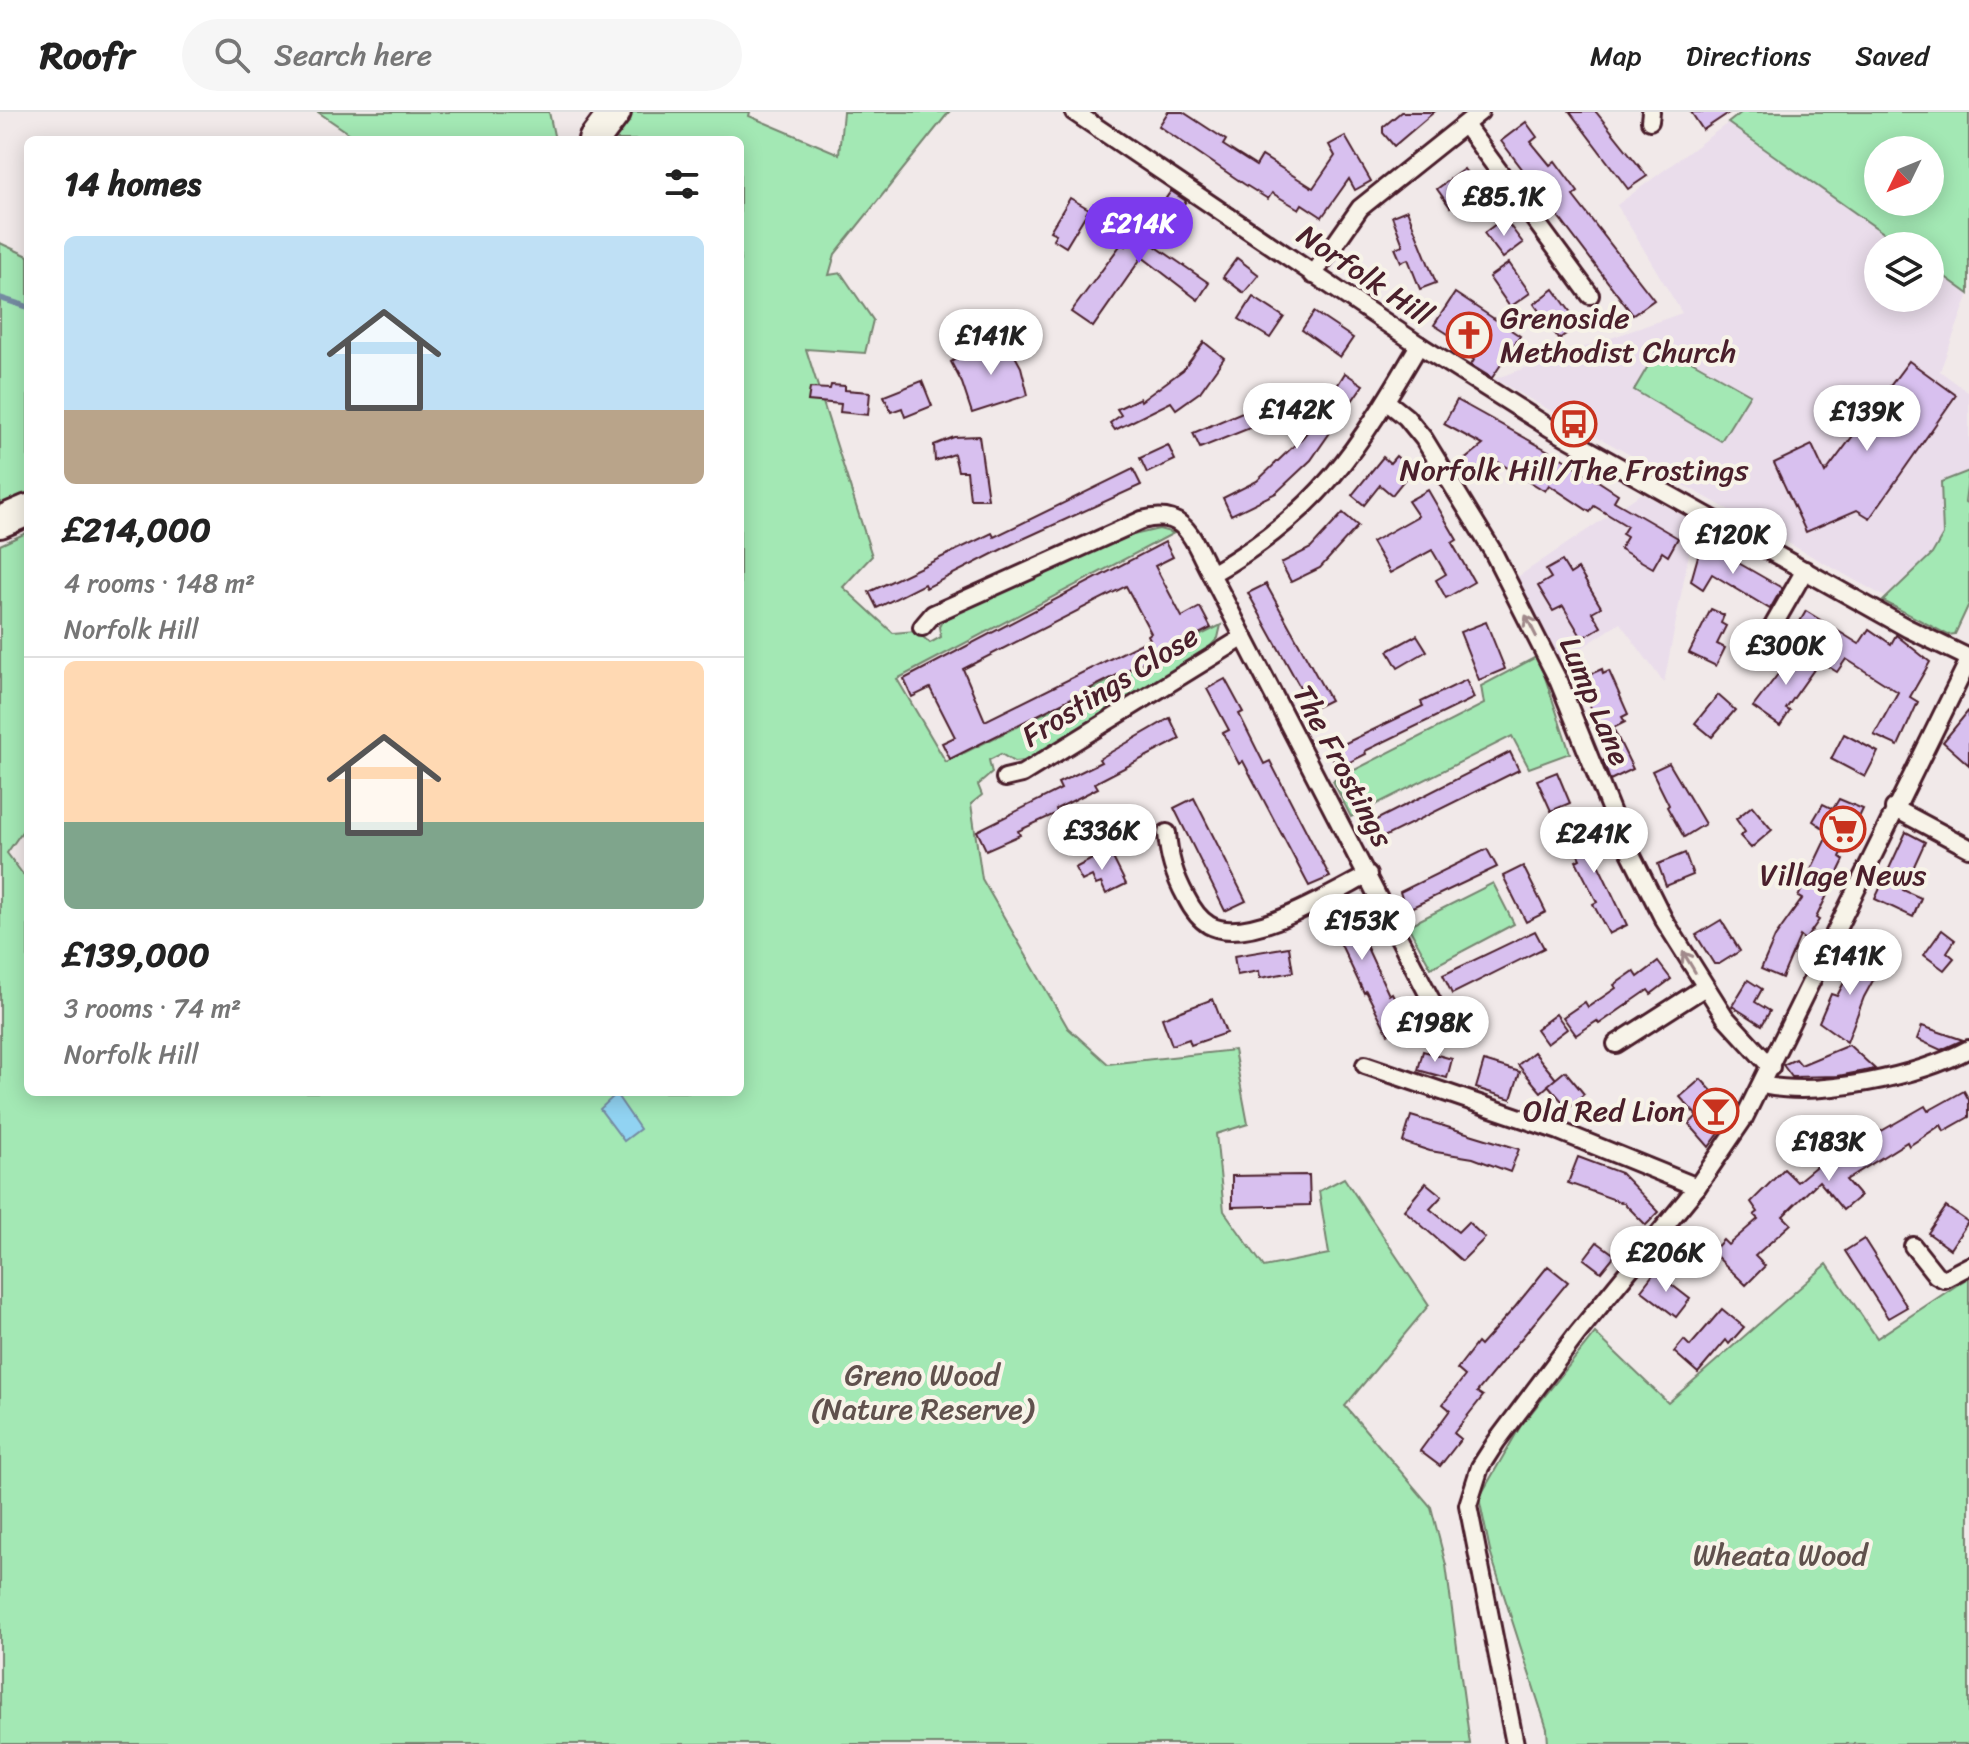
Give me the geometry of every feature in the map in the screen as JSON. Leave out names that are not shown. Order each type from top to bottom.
[{"type":"highway","points":[[597,136],[615,112]]},
{"type":"highway","points":[[0,522],[24,512]]},
{"type":"street","name":"Norfolk Hill","points":[[1074,112],[1313,275],[1550,428],[1907,628],[1969,659]]},
{"type":"street","points":[[1313,275],[1360,208],[1480,112]]},
{"type":"street","points":[[1465,125],[1590,295]]},
{"type":"street","points":[[1211,574],[1254,550],[1312,501],[1338,472],[1419,345]]},
{"type":"street","name":"Lump Lane","points":[[1386,401],[1406,417],[1424,439],[1492,550],[1559,682],[1635,866],[1705,987],[1741,1037],[1771,1067]]},
{"type":"street","name":"The Frostings","points":[[922,627],[933,614],[1128,526],[1154,517],[1170,517],[1187,531],[1211,574],[1445,1027]]},
{"type":"street","points":[[1761,647],[1805,570]]},
{"type":"street","name":"Frostings Close","points":[[1005,778],[1022,774],[1244,637]]},
{"type":"street","points":[[1515,1744],[1468,1505],[1480,1467],[1537,1386],[1697,1187],[1744,1118],[1969,659]]},
{"type":"street","points":[[1894,808],[1969,848]]},
{"type":"street","points":[[1167,833],[1174,876],[1200,917],[1217,928],[1253,927],[1287,917],[1368,875]]},
{"type":"street","points":[[1616,1044],[1705,987]]},
{"type":"street","points":[[1762,1085],[1810,1088],[1861,1082],[1936,1063],[1969,1049]]},
{"type":"street","points":[[1365,1065],[1559,1131],[1697,1187]]},
{"type":"street","points":[[1913,1246],[1936,1275],[1944,1279],[1969,1266]]},
{"type":"shaded area","points":[[1728,123],[1882,232],[1864,232],[1864,312],[1944,312],[1944,276],[1969,294],[1940,371],[1969,393],[1969,471],[1941,482],[1943,534],[1932,554],[1885,597],[1494,379],[1682,313],[1617,205]]},
{"type":"shaded area","points":[[1642,493],[1695,522],[1664,683],[1620,623],[1560,662],[1516,578]]},
{"type":"green space","points":[[318,112],[549,112],[554,136],[353,136]]},
{"type":"green space","name":"Greno Wood (Nature Reserve)","points":[[630,112],[750,112],[749,116],[839,154],[843,112],[949,112],[835,254],[829,275],[841,273],[873,320],[865,353],[806,349],[872,556],[843,587],[893,633],[916,631],[930,643],[941,637],[939,627],[942,621],[1027,579],[1129,536],[1159,529],[1174,533],[897,679],[946,762],[1221,625],[1218,638],[1204,653],[1024,761],[1014,762],[1001,754],[989,760],[992,773],[978,785],[982,795],[971,804],[982,879],[1068,1028],[1108,1064],[1234,1050],[1248,1124],[1216,1134],[1224,1211],[1264,1267],[1329,1254],[1319,1191],[1344,1178],[1429,1305],[1345,1406],[1431,1507],[1446,1565],[1470,1744],[0,1744],[0,545],[24,534],[24,829],[7,853],[24,876],[24,1096],[744,1096],[744,136],[612,136]]},
{"type":"green space","points":[[1742,112],[1969,112],[1969,294],[1944,276],[1944,232],[1882,232],[1728,123]]},
{"type":"green space","points":[[0,243],[24,254],[24,498],[0,508]]},
{"type":"green space","points":[[1661,344],[1750,394],[1721,441],[1634,390]]},
{"type":"green space","points":[[1969,471],[1965,503],[1969,505],[1969,604],[1955,634],[1948,635],[1883,601],[1932,554],[1943,535],[1941,482]]},
{"type":"green space","points":[[1538,656],[1570,753],[1529,768],[1512,736],[1351,817],[1333,781],[1484,704],[1481,686]]},
{"type":"green space","points":[[1493,883],[1514,924],[1431,968],[1408,926]]},
{"type":"green space","name":"Wheata Wood","points":[[1827,1264],[1877,1338],[1969,1277],[1969,1744],[1548,1744],[1547,1729],[1491,1555],[1479,1498],[1520,1427],[1595,1333],[1668,1403]]},
{"type":"water","points":[[617,1096],[640,1129],[624,1141],[600,1109]]},
{"type":"building","points":[[1168,112],[1183,112],[1226,140],[1223,145],[1256,166],[1262,156],[1313,188],[1335,156],[1329,145],[1345,136],[1371,181],[1355,190],[1349,179],[1322,217],[1302,204],[1299,209],[1272,193],[1268,199],[1159,126]]},
{"type":"building","points":[[1401,112],[1434,112],[1394,146],[1383,133],[1383,127]]},
{"type":"building","points":[[1570,112],[1596,112],[1647,176],[1628,189]]},
{"type":"building","points":[[1691,112],[1730,112],[1703,130]]},
{"type":"building","points":[[1526,122],[1537,137],[1531,142],[1550,165],[1555,161],[1578,192],[1573,196],[1654,300],[1633,315],[1501,141]]},
{"type":"building","points":[[1464,169],[1478,187],[1450,207],[1437,189]]},
{"type":"building","points":[[1171,191],[1186,201],[1155,246],[1209,283],[1198,300],[1142,257],[1093,327],[1071,312],[1122,243],[1126,246],[1142,224],[1146,227]]},
{"type":"building","points":[[1070,198],[1089,209],[1066,247],[1053,239],[1056,234],[1050,231]]},
{"type":"building","points":[[1407,210],[1436,283],[1420,289],[1408,259],[1401,262],[1395,248],[1403,245],[1392,216]]},
{"type":"building","points":[[1504,218],[1523,243],[1503,258],[1484,233]]},
{"type":"building","points":[[1237,258],[1259,275],[1244,293],[1223,277]]},
{"type":"building","points":[[1509,263],[1530,293],[1510,307],[1489,277]]},
{"type":"building","points":[[1554,289],[1579,324],[1559,339],[1534,304]]},
{"type":"building","name":"Grenoside Methodist Church","points":[[1455,293],[1520,336],[1492,378],[1471,365],[1474,360],[1466,354],[1470,348],[1434,325]]},
{"type":"building","points":[[1253,297],[1284,317],[1270,338],[1239,319]]},
{"type":"building","points":[[1314,312],[1353,338],[1340,357],[1302,330]]},
{"type":"building","points":[[1204,342],[1224,358],[1200,392],[1176,409],[1171,402],[1115,430],[1110,423],[1121,415],[1117,409],[1140,398],[1141,401],[1183,370]]},
{"type":"building","points":[[1008,343],[1021,367],[1028,395],[972,413],[951,362],[972,350],[975,356],[993,346],[995,350]]},
{"type":"building","points":[[1909,361],[1956,395],[1870,518],[1857,510],[1806,532],[1774,463],[1812,445],[1825,473]]},
{"type":"building","points":[[1345,373],[1363,385],[1311,460],[1276,493],[1231,515],[1223,498],[1257,481],[1303,437],[1332,401],[1329,399]]},
{"type":"building","points":[[922,381],[932,406],[905,417],[902,408],[891,412],[884,396]]},
{"type":"building","points":[[831,385],[845,386],[845,390],[870,392],[868,415],[840,412],[841,404],[808,401],[810,388],[830,389]]},
{"type":"building","points":[[1457,400],[1572,464],[1618,494],[1614,501],[1678,538],[1668,556],[1662,552],[1653,568],[1620,549],[1627,537],[1622,534],[1627,526],[1594,506],[1590,512],[1549,485],[1545,491],[1498,462],[1478,478],[1463,461],[1483,445],[1444,424]]},
{"type":"building","points":[[1268,401],[1275,418],[1200,448],[1193,433]]},
{"type":"building","points":[[979,436],[988,499],[970,499],[967,471],[958,471],[954,454],[935,461],[934,445],[954,437]]},
{"type":"building","points":[[1168,445],[1175,460],[1147,473],[1140,458]]},
{"type":"building","points":[[1396,456],[1412,470],[1392,495],[1380,485],[1364,505],[1352,495],[1383,457],[1390,463]]},
{"type":"building","points":[[1133,469],[1141,485],[1012,544],[926,588],[924,584],[877,608],[869,592],[992,533],[994,537]]},
{"type":"building","points":[[1428,490],[1457,540],[1452,543],[1474,582],[1446,598],[1436,580],[1446,574],[1432,550],[1390,573],[1372,542],[1418,516],[1408,501]]},
{"type":"building","points":[[1343,513],[1358,526],[1320,568],[1291,582],[1281,563],[1311,548]]},
{"type":"building","points":[[1165,542],[1173,557],[1155,566],[1182,617],[1200,607],[1211,628],[950,759],[942,743],[955,737],[930,688],[912,697],[904,679]],"holes":[[[1126,586],[1151,633],[1148,635],[1150,639],[985,721],[963,669]]]},
{"type":"building","points":[[1702,542],[1782,588],[1770,609],[1712,574],[1703,589],[1691,581]]},
{"type":"building","points":[[1562,561],[1570,574],[1578,569],[1601,607],[1592,612],[1601,627],[1582,638],[1563,606],[1553,611],[1538,586],[1551,578],[1546,570]]},
{"type":"building","points":[[1266,584],[1330,700],[1312,709],[1248,593]]},
{"type":"building","points":[[1711,609],[1724,615],[1721,623],[1726,626],[1717,644],[1725,648],[1716,666],[1689,653]]},
{"type":"building","points":[[1806,611],[1859,644],[1869,629],[1891,644],[1896,635],[1930,662],[1910,697],[1918,702],[1898,746],[1874,735],[1898,692],[1846,659],[1837,672],[1824,664],[1834,647],[1798,625]]},
{"type":"building","points":[[1486,622],[1505,669],[1479,680],[1460,632]]},
{"type":"building","points":[[1417,635],[1427,651],[1398,668],[1388,651]]},
{"type":"building","points":[[1797,649],[1820,661],[1786,709],[1790,711],[1780,726],[1753,707]]},
{"type":"building","points":[[1602,669],[1603,674],[1609,671],[1628,714],[1622,717],[1625,722],[1613,728],[1633,769],[1610,780],[1603,761],[1611,757],[1579,679]]},
{"type":"building","points":[[1225,679],[1243,712],[1239,714],[1264,764],[1270,761],[1330,877],[1309,886],[1243,761],[1239,764],[1223,733],[1229,730],[1207,689]]},
{"type":"building","points":[[1466,680],[1474,698],[1365,751],[1366,754],[1338,768],[1329,751],[1423,706],[1421,702]]},
{"type":"building","points":[[1718,695],[1735,710],[1712,737],[1695,723]]},
{"type":"building","points":[[1969,710],[1969,765],[1943,742]]},
{"type":"building","points":[[1170,718],[1180,739],[1095,783],[1098,788],[1056,809],[1057,813],[1018,831],[1020,835],[986,850],[977,831],[1061,789],[1058,783],[1101,762],[1099,759]]},
{"type":"building","points":[[1844,734],[1878,752],[1865,777],[1831,759]]},
{"type":"building","points":[[1510,752],[1519,770],[1374,842],[1366,825]]},
{"type":"building","points":[[1669,763],[1705,824],[1684,837],[1652,771]]},
{"type":"building","points":[[1557,772],[1570,803],[1551,811],[1537,780]]},
{"type":"building","points":[[1194,798],[1246,901],[1225,911],[1174,808]]},
{"type":"building","points":[[1839,799],[1863,809],[1840,857],[1844,860],[1816,918],[1819,920],[1805,940],[1800,936],[1782,978],[1761,969],[1775,937],[1802,899],[1798,897],[1829,832],[1813,821],[1823,804],[1833,809]]},
{"type":"building","points":[[1752,806],[1772,830],[1751,848],[1740,836],[1745,832],[1736,819]]},
{"type":"building","points":[[1580,813],[1593,843],[1589,845],[1627,925],[1609,934],[1593,904],[1597,902],[1576,861],[1580,859],[1563,820]]},
{"type":"building","points":[[1906,832],[1925,842],[1903,890],[1921,898],[1913,917],[1875,899]]},
{"type":"building","points":[[1487,849],[1497,867],[1406,910],[1400,892]]},
{"type":"building","points":[[1109,850],[1126,884],[1106,894],[1101,883],[1096,885],[1092,876],[1082,881],[1075,868]]},
{"type":"building","points":[[1685,853],[1693,875],[1666,886],[1658,864]]},
{"type":"building","points":[[1523,866],[1546,912],[1526,922],[1503,876]]},
{"type":"building","points":[[1349,898],[1368,937],[1363,939],[1389,995],[1392,993],[1406,1019],[1406,1025],[1388,1034],[1335,932],[1328,935],[1317,914]]},
{"type":"building","points":[[1721,920],[1740,951],[1714,964],[1696,935]]},
{"type":"building","points":[[1942,930],[1955,940],[1947,952],[1954,958],[1944,970],[1924,955]]},
{"type":"building","points":[[1535,931],[1544,948],[1452,994],[1443,975]]},
{"type":"building","points":[[1289,947],[1293,972],[1260,978],[1259,971],[1237,975],[1234,956]]},
{"type":"building","points":[[1859,953],[1882,964],[1864,997],[1847,1042],[1819,1022],[1831,994],[1837,996]]},
{"type":"building","points":[[1658,962],[1671,979],[1651,994],[1648,990],[1599,1024],[1597,1021],[1576,1035],[1563,1017],[1585,1002],[1588,1007],[1634,971],[1638,977]]},
{"type":"building","points":[[1748,980],[1762,989],[1755,1002],[1770,1011],[1762,1025],[1732,1006]]},
{"type":"building","points":[[1213,999],[1226,1033],[1191,1045],[1189,1039],[1172,1045],[1162,1018]]},
{"type":"building","points":[[1556,1014],[1567,1029],[1547,1044],[1536,1029]]},
{"type":"building","points":[[1922,1026],[1963,1040],[1941,1050],[1917,1039]]},
{"type":"building","points":[[1849,1045],[1875,1069],[1838,1076],[1792,1077],[1783,1065],[1796,1059],[1801,1065]]},
{"type":"building","points":[[1423,1051],[1452,1059],[1447,1078],[1418,1070]]},
{"type":"building","points":[[1534,1052],[1556,1079],[1541,1092],[1518,1065]]},
{"type":"building","points":[[1484,1061],[1520,1072],[1511,1099],[1476,1088]]},
{"type":"building","points":[[1565,1071],[1584,1094],[1568,1108],[1548,1085]]},
{"type":"building","name":"Old Red Lion","points":[[1701,1079],[1733,1114],[1709,1147],[1689,1124],[1697,1116],[1680,1097]]},
{"type":"building","points":[[1964,1091],[1969,1100],[1969,1117],[1944,1131],[1941,1125],[1909,1146],[1907,1142],[1846,1180],[1860,1196],[1843,1210],[1819,1181],[1783,1216],[1791,1224],[1755,1256],[1765,1266],[1746,1285],[1712,1252],[1723,1240],[1728,1245],[1758,1219],[1754,1215],[1758,1212],[1751,1202],[1784,1169],[1797,1182],[1838,1148],[1843,1153],[1925,1106],[1928,1111]]},
{"type":"building","points":[[1411,1116],[1519,1149],[1510,1172],[1473,1158],[1430,1151],[1403,1142]]},
{"type":"building","points":[[1578,1157],[1621,1173],[1659,1212],[1646,1225],[1624,1203],[1568,1183]]},
{"type":"building","points":[[1309,1175],[1310,1205],[1232,1207],[1232,1176]]},
{"type":"building","points":[[1426,1183],[1442,1196],[1430,1209],[1458,1232],[1468,1222],[1485,1238],[1462,1261],[1404,1210]]},
{"type":"building","points":[[1946,1207],[1968,1222],[1950,1249],[1928,1233]]},
{"type":"building","points":[[1864,1239],[1907,1307],[1888,1318],[1845,1251]]},
{"type":"building","points":[[1597,1242],[1615,1255],[1601,1272],[1584,1259]]},
{"type":"building","points":[[1548,1266],[1568,1282],[1477,1392],[1483,1396],[1454,1433],[1461,1439],[1440,1466],[1420,1451],[1450,1410],[1443,1404],[1465,1376],[1457,1369],[1477,1343],[1480,1346],[1515,1307]]},
{"type":"building","points":[[1655,1272],[1690,1299],[1676,1317],[1641,1290]]},
{"type":"building","points":[[1722,1309],[1744,1327],[1729,1344],[1726,1340],[1698,1373],[1674,1352],[1684,1340],[1690,1346]]},
{"type":"waterway","points":[[0,298],[24,306]]},
{"type":"place","name":"Grenoside Methodist Church","points":[[1469,335]]},
{"type":"place","name":"Norfolk Hill/The Frostings","points":[[1574,424]]},
{"type":"place","name":"Village News","points":[[1843,829]]},
{"type":"place","name":"Old Red Lion","points":[[1716,1111]]}]
